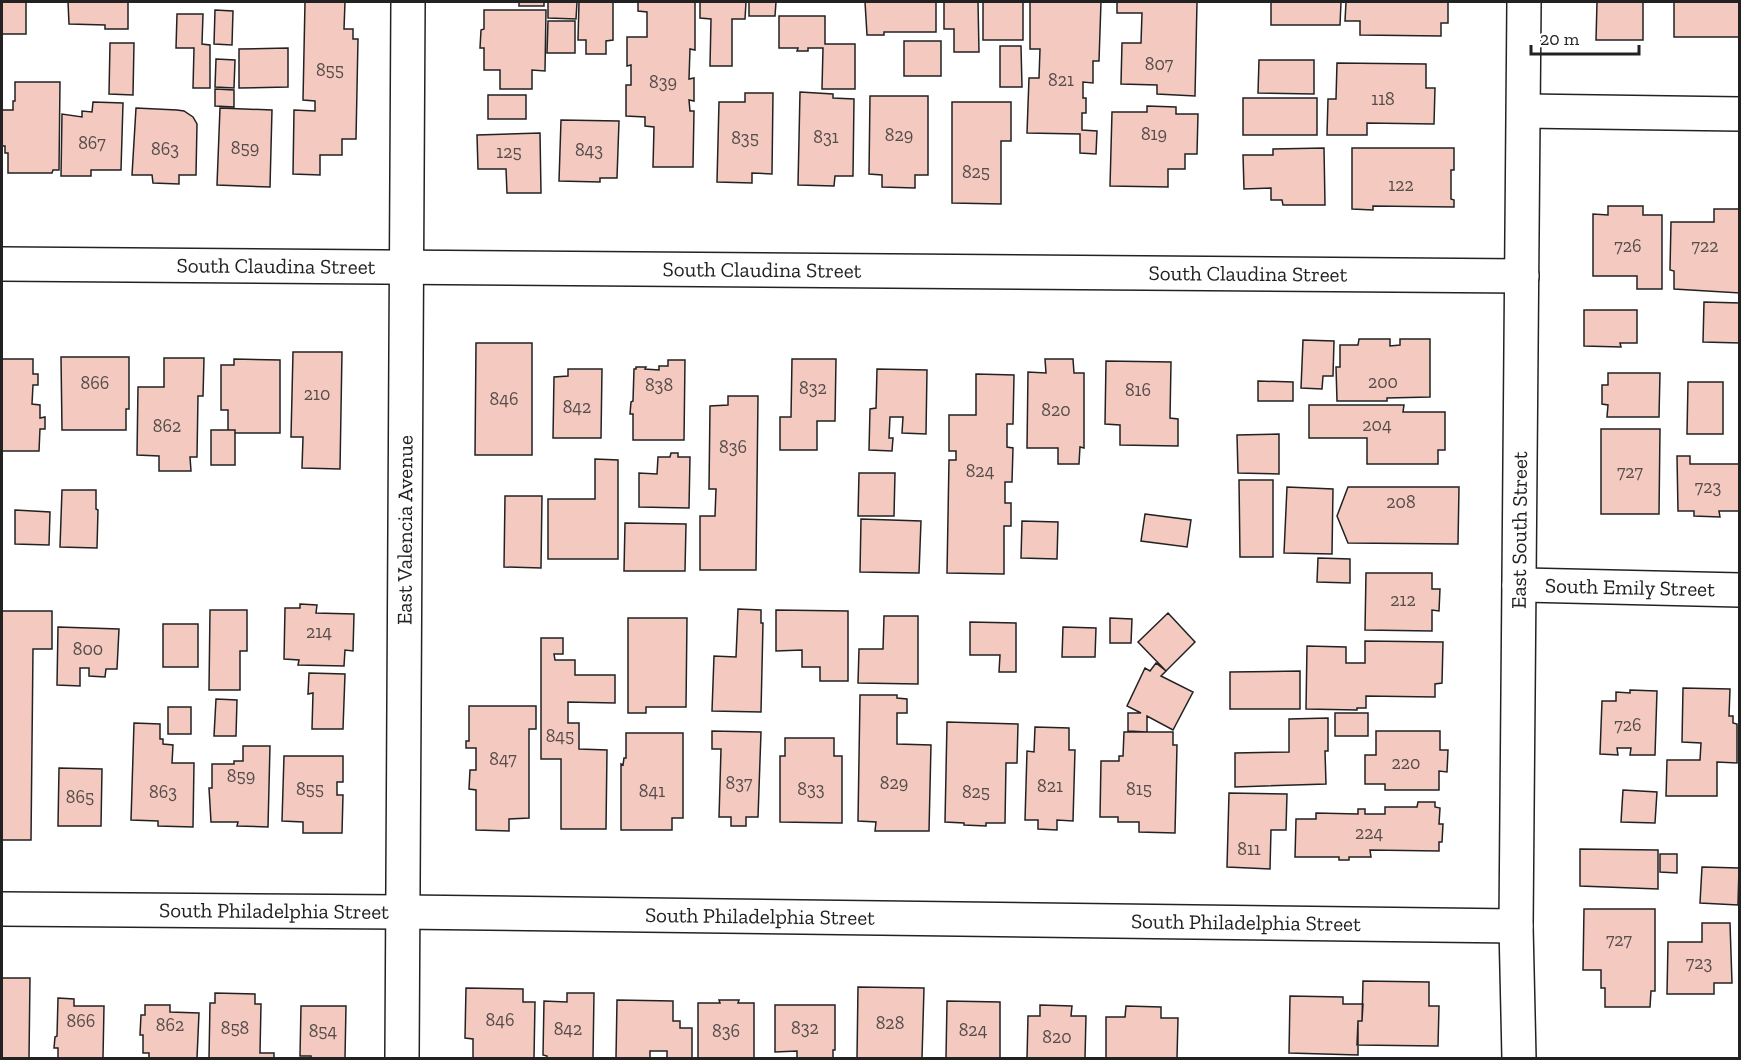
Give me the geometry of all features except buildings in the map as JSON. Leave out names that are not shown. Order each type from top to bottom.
[{"type":"street","name":"East Valencia Avenue","points":[[402,1059],[408,2]]},
{"type":"street","name":"East South Street","points":[[1519,1059],[1516,926],[1524,2]]},
{"type":"street","points":[[1524,111],[1740,114]]},
{"type":"street","name":"South Claudina Street","points":[[2,264],[1522,276]]},
{"type":"street","name":"South Emily Street","points":[[1519,585],[1740,590]]},
{"type":"street","name":"South Philadelphia Street","points":[[2,909],[1516,926]]}]
